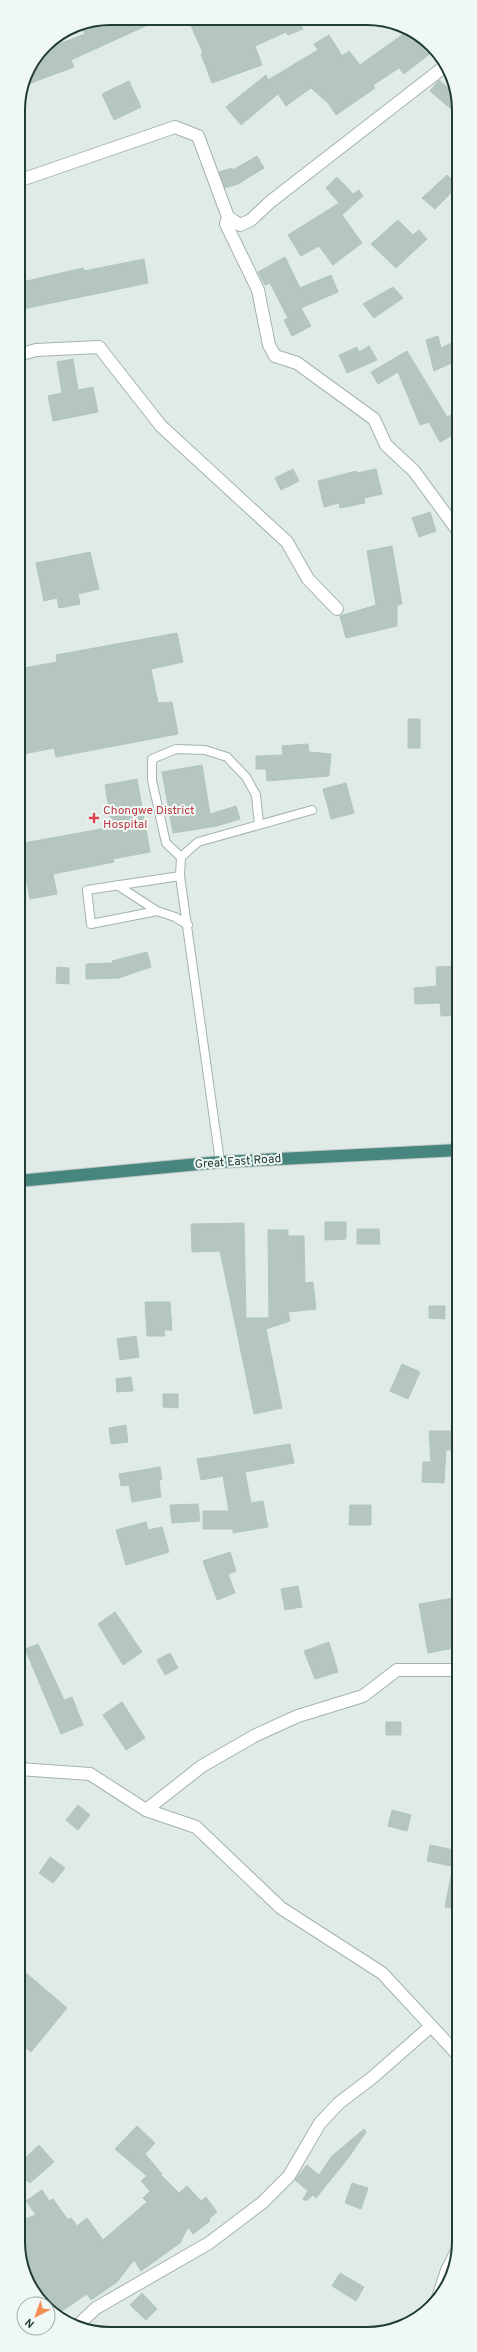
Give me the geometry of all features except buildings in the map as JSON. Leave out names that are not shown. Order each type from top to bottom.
[{"type":"highway","name":"Great East Road","points":[[25,1180],[220,1162],[452,1150]]},
{"type":"street","points":[[25,179],[175,126],[198,136],[228,217],[240,225],[251,220],[270,202],[441,69]]},
{"type":"street","points":[[228,217],[226,224],[258,290],[269,345],[276,356],[297,363],[374,419],[386,445],[414,471],[452,522]]},
{"type":"street","points":[[25,353],[36,350],[99,347],[161,426],[287,542],[308,578],[337,609]]},
{"type":"street","points":[[146,1810],[202,1766],[256,1735],[298,1716],[363,1696],[396,1670],[452,1670]]},
{"type":"street","points":[[25,1769],[90,1774],[146,1810],[196,1827],[281,1908],[382,1973],[430,2027],[452,2049]]},
{"type":"street","points":[[82,2321],[96,2308],[208,2243],[262,2203],[289,2176],[320,2123],[339,2104],[374,2077],[430,2027]]},
{"type":"lane","points":[[182,857],[166,843],[152,780],[152,759],[176,749],[205,750],[227,757],[246,777],[256,795],[259,825]]},
{"type":"lane","points":[[220,1162],[180,876],[182,857],[198,842],[312,810]]},
{"type":"lane","points":[[157,911],[91,924],[87,890],[180,876]]},
{"type":"lane","points":[[117,885],[157,911],[175,917],[188,925]]},
{"type":"place","name":"Chongwe District Hospital","points":[[94,818]]}]
